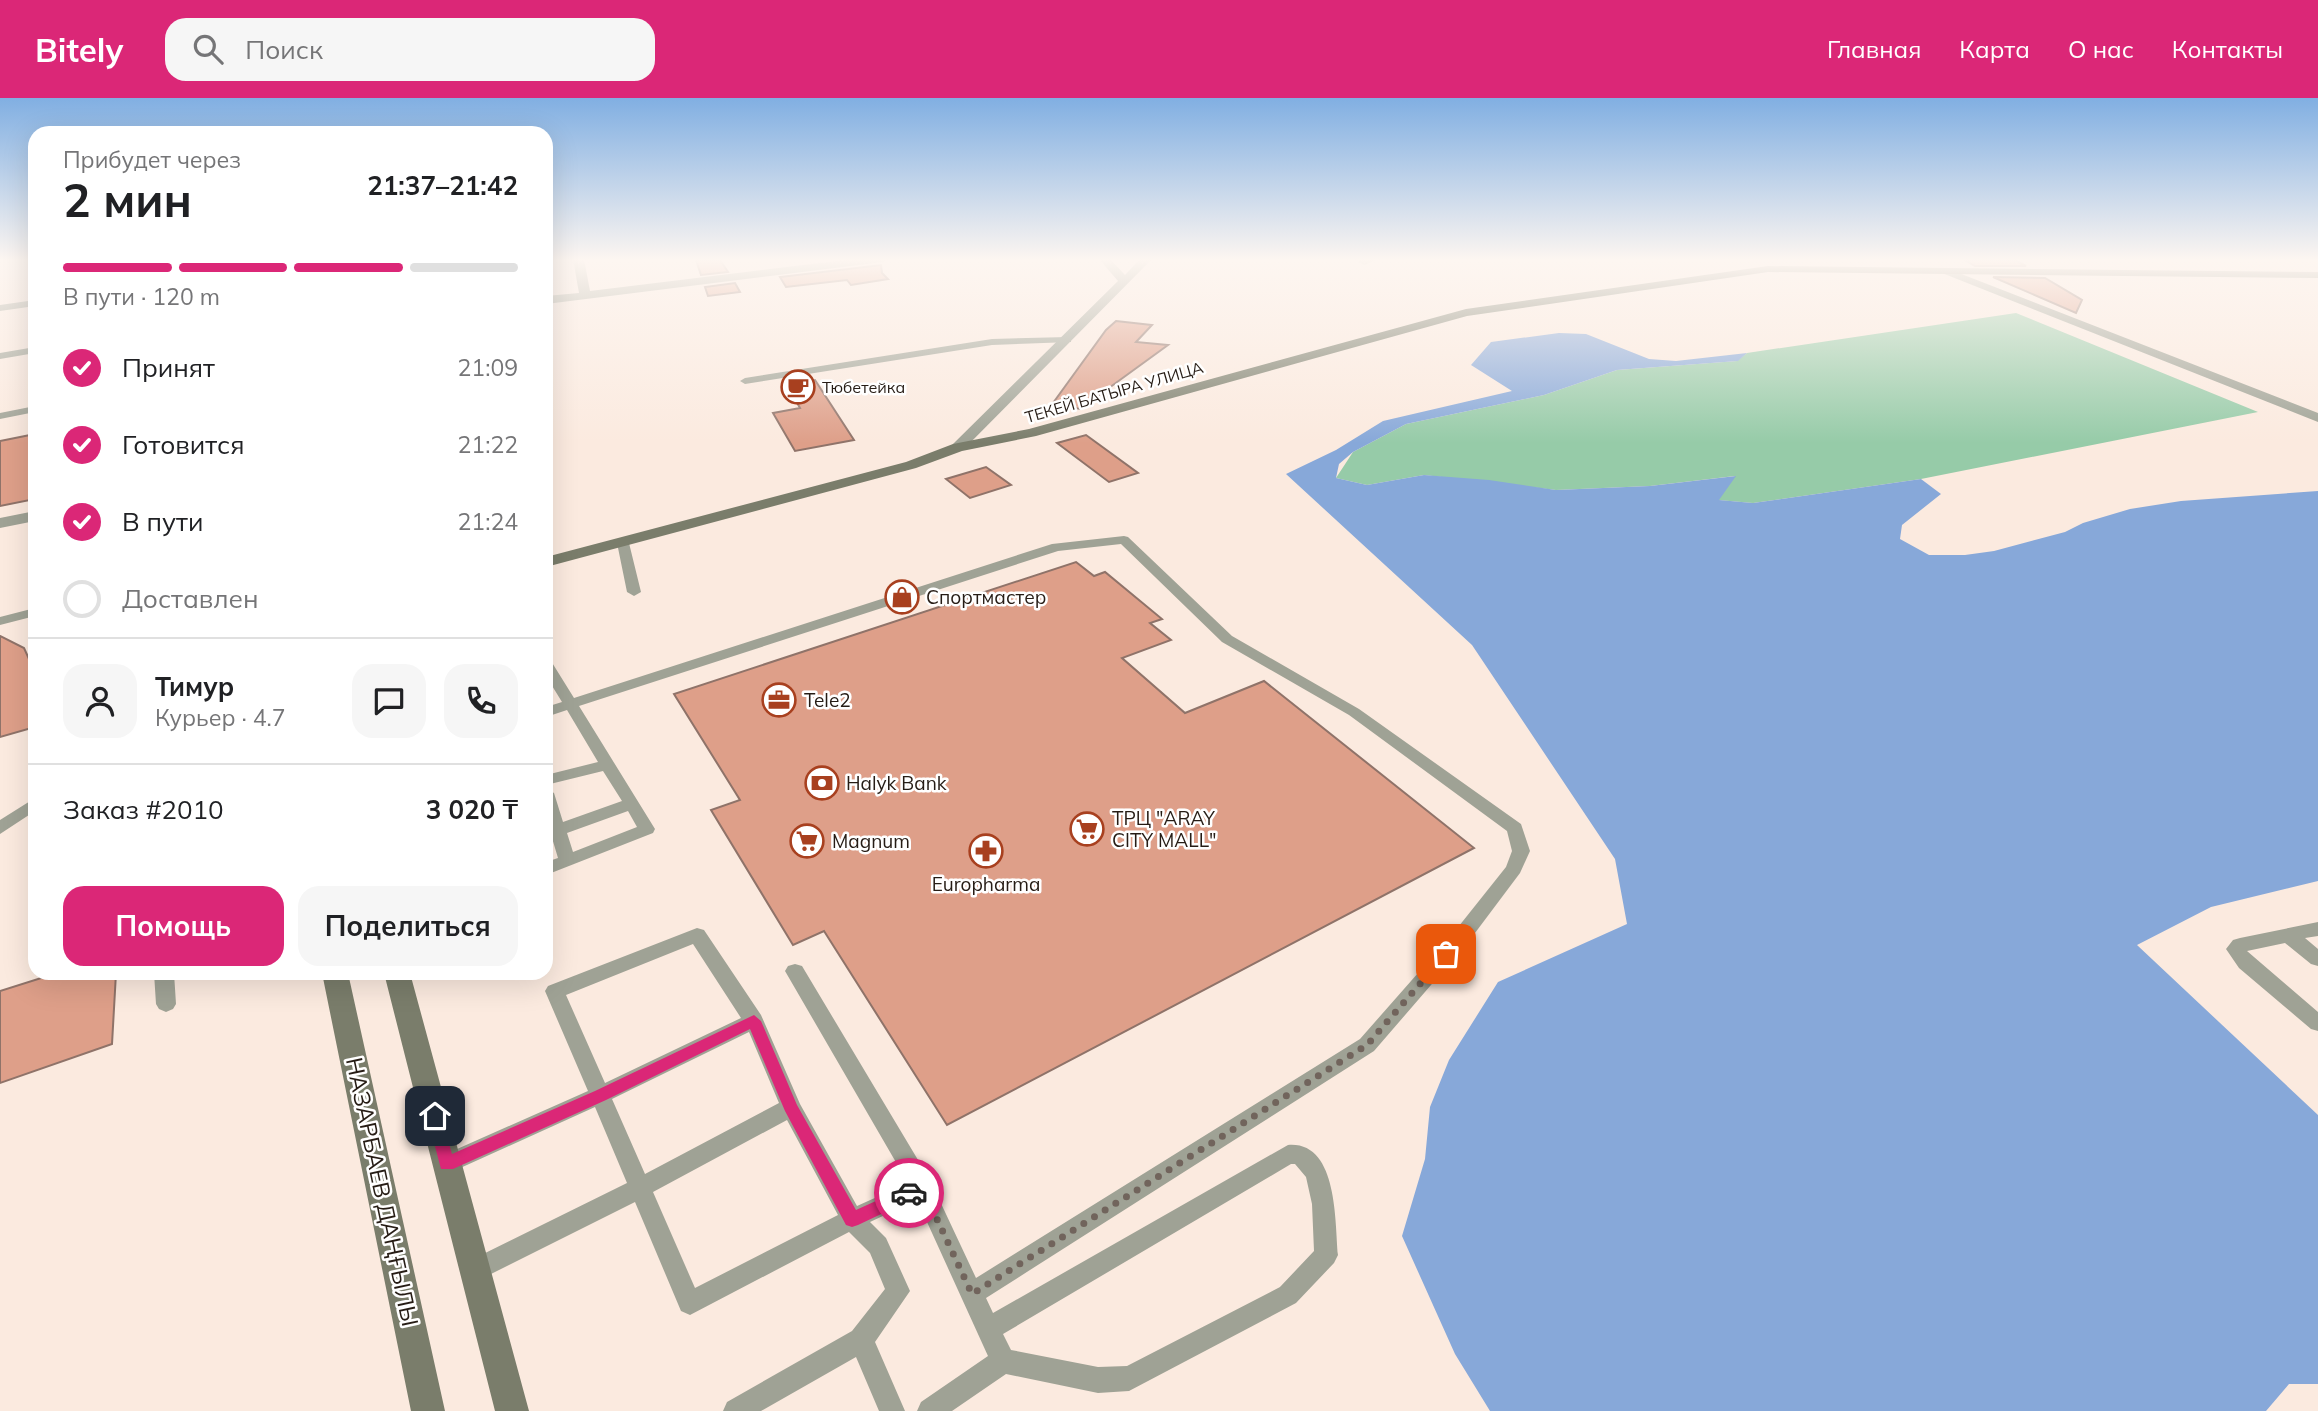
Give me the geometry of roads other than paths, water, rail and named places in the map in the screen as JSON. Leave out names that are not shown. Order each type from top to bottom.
[{"type":"street","points":[[958,447],[1087,320]]},
{"type":"street","name":"ТЕКЕЙ БАТЫРА УЛИЦА","points":[[553,560],[911,466],[958,447],[1031,433],[1440,320]]},
{"type":"street","points":[[2071,320],[2318,418]]},
{"type":"street","points":[[0,523],[28,517]]},
{"type":"street","name":"НАЗАРБАЕВ ДАҢҒЫЛЫ","points":[[336,980],[428,1411]]},
{"type":"street","points":[[399,980],[512,1411]]},
{"type":"lane","points":[[745,381],[992,342],[1068,340]]},
{"type":"lane","points":[[0,356],[28,351]]},
{"type":"lane","points":[[0,416],[28,411]]},
{"type":"lane","points":[[553,709],[1056,547],[1124,540],[1227,639],[1354,712],[1516,828],[1521,851],[1514,869],[1462,936],[1367,1045],[972,1294]]},
{"type":"lane","points":[[623,542],[634,592]]},
{"type":"lane","points":[[0,621],[28,614]]},
{"type":"lane","points":[[553,675],[647,829],[553,866]]},
{"type":"lane","points":[[553,778],[607,765]]},
{"type":"lane","points":[[553,832],[631,804]]},
{"type":"lane","points":[[0,828],[28,808]]},
{"type":"lane","points":[[553,834],[567,860]]},
{"type":"lane","points":[[2318,929],[2239,945],[2235,949],[2246,963],[2318,1023]]},
{"type":"lane","points":[[736,1411],[861,1340],[898,1291],[878,1246],[852,1219],[791,1107],[754,1021],[696,935],[555,991],[690,1303],[852,1219],[922,1187]]},
{"type":"lane","points":[[2289,936],[2318,959]]},
{"type":"lane","points":[[795,971],[922,1187],[1003,1361]]},
{"type":"lane","points":[[164,980],[166,1004]]},
{"type":"lane","points":[[447,1164],[754,1021]]},
{"type":"lane","points":[[475,1270],[640,1188],[791,1107]]},
{"type":"lane","points":[[930,1411],[1003,1361],[1098,1380],[1129,1378],[1288,1295],[1326,1255],[1323,1203],[1316,1173],[1300,1154],[1288,1155],[988,1330]]},
{"type":"lane","points":[[861,1340],[892,1411]]},
{"type":"water","points":[[1559,333],[1586,334],[1649,359],[1676,361],[1747,353],[1738,361],[1617,370],[1544,395],[1406,424],[1353,452],[1339,464],[1336,478],[1367,485],[1424,475],[1489,480],[1556,490],[1650,486],[1736,476],[1719,500],[1753,503],[1921,479],[1941,494],[1902,525],[1900,539],[1929,555],[1965,555],[1994,551],[2065,532],[2083,523],[2130,509],[2181,501],[2318,491],[2318,881],[2211,907],[2137,945],[2318,1115],[2318,1384],[2289,1384],[2266,1411],[1490,1411],[1455,1354],[1402,1236],[1425,1159],[1430,1107],[1449,1060],[1498,982],[1627,924],[1615,859],[1472,645],[1286,474],[1336,450],[1383,421],[1512,391],[1471,365],[1491,342]]},
{"type":"place","name":"Тюбетейка","points":[[798,387]]},
{"type":"place","name":"Спортмастер","points":[[902,597]]},
{"type":"place","name":"Tele2","points":[[779,700]]},
{"type":"place","name":"Halyk Bank","points":[[822,783]]},
{"type":"place","name":"ТРЦ \"ARAY CITY MALL\"","points":[[1087,829]]},
{"type":"place","name":"Magnum","points":[[807,841]]},
{"type":"place","name":"Europharma","points":[[986,851]]}]
